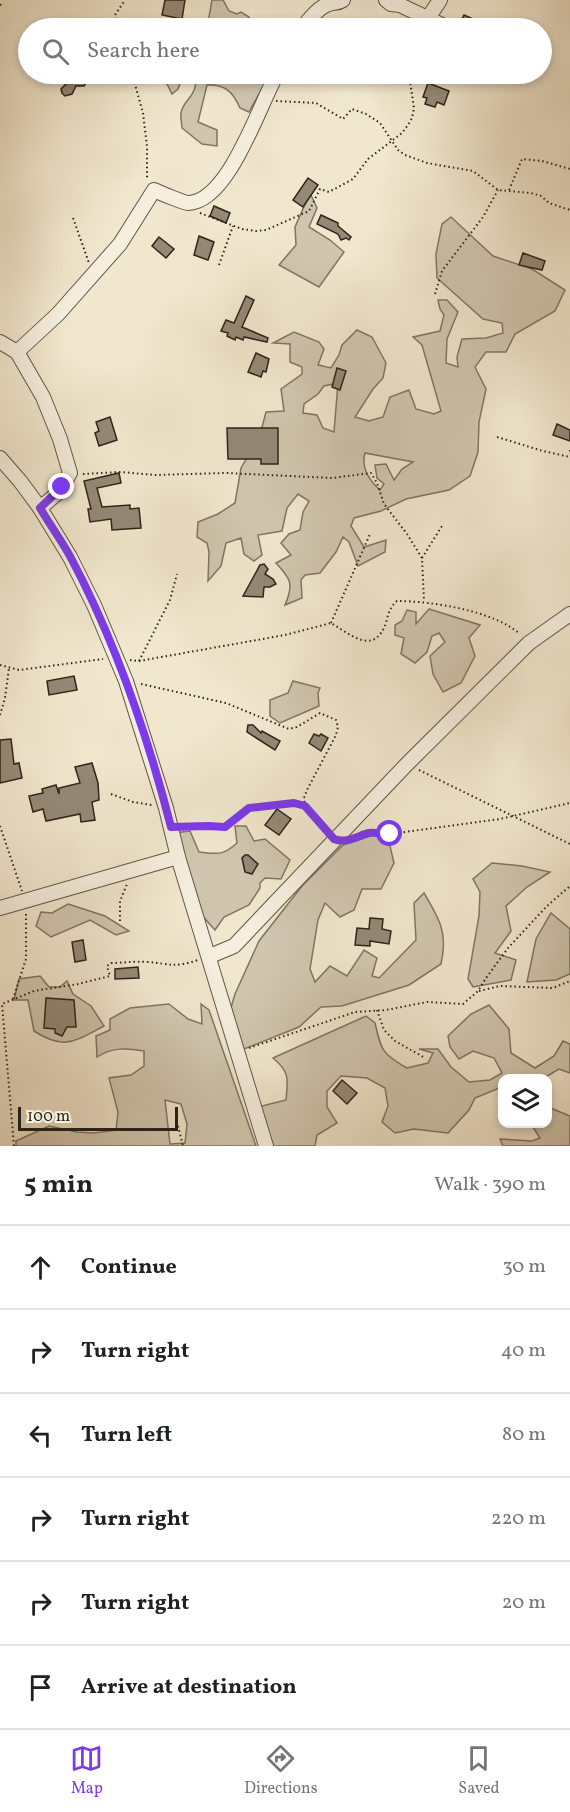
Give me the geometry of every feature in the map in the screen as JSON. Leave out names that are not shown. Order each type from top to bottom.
[{"type":"street","points":[[311,18],[327,5],[338,4],[343,0]]},
{"type":"street","points":[[386,0],[428,18],[440,0]]},
{"type":"street","points":[[17,352],[58,314],[120,243],[154,190],[185,204],[196,202],[219,187],[240,151],[272,84]]},
{"type":"street","points":[[0,342],[17,352],[43,397],[60,439],[70,473],[59,492],[40,508]]},
{"type":"street","points":[[0,458],[21,481],[70,557],[94,605],[126,681],[210,956],[236,1053],[266,1146]]},
{"type":"street","points":[[210,956],[234,946],[406,764],[529,643],[570,614]]},
{"type":"street","points":[[0,908],[178,857]]},
{"type":"path","points":[[116,18],[115,15],[125,0]]},
{"type":"path","points":[[135,84],[143,113],[147,146],[147,179],[154,190]]},
{"type":"path","points":[[185,204],[203,215],[242,229],[266,230],[309,212],[320,189],[329,192],[353,178],[368,159],[402,133],[412,118],[414,108],[410,84]]},
{"type":"path","points":[[262,103],[289,101],[316,103],[343,119],[352,109],[380,123],[398,150],[405,155],[428,163],[473,171],[498,190],[541,196],[549,202],[570,210]]},
{"type":"path","points":[[509,190],[522,159],[542,161],[570,169]]},
{"type":"path","points":[[435,294],[442,271],[483,217],[498,190]]},
{"type":"path","points":[[73,218],[93,274]]},
{"type":"path","points":[[219,265],[233,226]]},
{"type":"path","points":[[497,437],[543,451],[570,453]]},
{"type":"path","points":[[70,473],[129,472],[155,475],[226,473],[332,478],[371,473],[384,504],[422,558],[424,601]]},
{"type":"path","points":[[422,558],[442,526]]},
{"type":"path","points":[[331,623],[370,534]]},
{"type":"path","points":[[139,661],[170,600],[177,574]]},
{"type":"path","points":[[0,664],[19,670],[97,659],[139,661],[285,635],[331,623],[361,641],[369,642],[382,633],[390,609],[397,601],[424,601],[463,610],[511,626],[529,643]]},
{"type":"path","points":[[0,715],[9,668]]},
{"type":"path","points":[[126,681],[226,703],[289,729],[297,727],[320,713],[336,720],[338,727],[336,735],[304,798],[305,806]]},
{"type":"path","points":[[406,764],[570,844]]},
{"type":"path","points":[[111,794],[133,802],[166,808]]},
{"type":"path","points":[[171,827],[225,827],[249,808],[294,803],[305,806],[334,839]]},
{"type":"path","points":[[353,838],[370,833],[390,834],[512,816],[570,803]]},
{"type":"path","points":[[120,921],[120,899],[127,886],[123,874]]},
{"type":"path","points":[[236,1053],[355,1012],[427,1002],[463,1004],[478,991],[508,948],[547,906],[570,886]]},
{"type":"path","points":[[14,1146],[2,1004],[34,991],[110,976],[107,966],[111,963],[123,965],[127,962],[147,962],[172,966],[210,956]]},
{"type":"path","points":[[478,991],[500,986],[553,988],[570,981]]},
{"type":"path","points":[[377,1010],[384,1030],[395,1041],[425,1059]]},
{"type":"path","points":[[178,1126],[183,1146]]},
{"type":"shaded area","points":[[212,0],[223,0],[229,11],[237,14],[241,12],[249,18],[209,18]]},
{"type":"shaded area","points":[[167,84],[180,84],[178,89],[172,94]]},
{"type":"shaded area","points":[[196,84],[264,84],[249,112],[240,108],[228,90],[219,86],[207,85],[198,122],[217,130],[217,146],[202,144],[182,128],[182,109]]},
{"type":"shaded area","points":[[310,193],[317,208],[309,227],[344,252],[319,287],[279,265],[296,245],[295,227]]},
{"type":"shaded area","points":[[451,217],[493,256],[532,269],[565,290],[555,311],[515,334],[506,352],[486,352],[475,367],[486,389],[479,422],[478,452],[470,476],[449,490],[406,499],[381,511],[354,518],[351,526],[364,547],[386,540],[385,552],[358,566],[349,542],[343,537],[336,552],[320,573],[305,575],[301,580],[302,598],[285,605],[290,592],[290,582],[276,563],[291,555],[281,543],[289,534],[300,530],[303,512],[309,501],[298,494],[287,508],[282,531],[258,535],[262,555],[254,561],[244,554],[241,538],[226,543],[221,566],[208,581],[209,552],[207,543],[197,537],[198,522],[218,514],[235,503],[241,468],[260,435],[266,412],[284,411],[281,389],[302,374],[302,367],[290,362],[290,344],[273,343],[294,332],[319,342],[324,349],[318,365],[331,368],[342,345],[357,330],[372,337],[386,363],[383,378],[355,417],[369,421],[383,417],[390,397],[409,390],[416,409],[434,414],[441,411],[422,345],[413,337],[440,331],[444,315],[438,300],[447,300],[458,312],[447,339],[446,363],[458,367],[457,357],[462,339],[486,338],[503,333],[502,323],[483,319],[437,278],[436,254],[442,224]],"holes":[[[338,383],[334,432],[323,428],[317,415],[303,413],[304,404],[318,394],[324,386]],[[365,453],[413,462],[402,469],[394,480],[386,464],[375,465],[377,478],[384,484],[380,490],[367,473],[364,463]]]},
{"type":"shaded area","points":[[429,609],[480,625],[469,638],[475,656],[461,683],[443,692],[433,674],[430,656],[445,642],[439,633],[432,636],[427,652],[415,663],[401,654],[404,638],[395,635],[395,625],[402,621],[407,610],[416,612],[416,624]]},
{"type":"shaded area","points":[[293,681],[320,688],[319,706],[280,723],[270,716],[270,700],[288,693]]},
{"type":"shaded area","points":[[235,826],[246,826],[254,841],[265,839],[290,860],[281,879],[265,878],[249,905],[224,917],[215,930],[199,912],[174,833],[190,831],[199,852],[219,853],[237,843]]},
{"type":"shaded area","points":[[372,834],[389,842],[394,863],[381,889],[362,889],[354,910],[340,917],[325,903],[318,920],[310,969],[315,982],[330,966],[347,976],[364,950],[377,958],[372,976],[379,978],[416,940],[414,903],[424,893],[443,935],[441,964],[409,985],[342,1006],[321,1007],[299,1027],[239,1051],[230,1011],[235,994],[259,941],[302,886],[343,845]]},
{"type":"shaded area","points":[[492,863],[550,872],[527,887],[506,906],[511,931],[495,953],[516,960],[511,980],[473,987],[468,979],[479,916],[480,892],[473,879]]},
{"type":"shaded area","points":[[68,904],[105,916],[129,931],[116,935],[90,920],[51,937],[36,926],[41,912],[52,913]]},
{"type":"shaded area","points":[[551,913],[570,929],[570,974],[556,980],[527,982],[536,939]]},
{"type":"shaded area","points":[[40,976],[49,987],[60,987],[67,981],[73,994],[91,1006],[104,1026],[70,1042],[54,1041],[34,1031],[28,1000],[14,1000],[19,979]]},
{"type":"shaded area","points":[[169,1004],[188,1019],[202,1024],[201,1004],[209,1010],[256,1146],[16,1146],[16,1141],[49,1126],[77,1132],[94,1133],[116,1130],[118,1112],[109,1078],[131,1075],[144,1066],[144,1051],[120,1049],[108,1051],[97,1057],[96,1036],[110,1030],[110,1019],[130,1008]],"holes":[[[165,1100],[181,1104],[187,1124],[185,1143],[170,1144]]]},
{"type":"shaded area","points":[[489,1005],[509,1029],[511,1053],[535,1068],[554,1056],[563,1041],[570,1044],[570,1073],[559,1069],[551,1074],[500,1074],[502,1073],[494,1058],[473,1051],[459,1059],[450,1047],[448,1036],[471,1014]]},
{"type":"shaded area","points":[[366,1016],[375,1023],[381,1045],[387,1055],[407,1068],[428,1063],[433,1053],[419,1049],[438,1049],[451,1067],[469,1082],[490,1080],[498,1075],[498,1089],[475,1098],[469,1110],[448,1133],[414,1129],[395,1133],[382,1122],[388,1106],[385,1088],[367,1078],[341,1076],[327,1091],[327,1107],[337,1123],[317,1135],[315,1146],[273,1146],[258,1107],[286,1100],[287,1076],[273,1058]]},
{"type":"shaded area","points":[[552,1109],[570,1116],[570,1146],[503,1146],[500,1139],[532,1141],[540,1138],[534,1128],[552,1128]]},
{"type":"building","points":[[165,0],[185,0],[182,18],[162,15]]},
{"type":"building","points":[[66,84],[85,84],[76,86],[72,94],[65,96],[61,89]]},
{"type":"building","points":[[428,84],[449,91],[444,105],[437,102],[435,107],[425,104],[427,98],[423,97]]},
{"type":"building","points":[[308,178],[318,185],[303,207],[293,200]]},
{"type":"building","points":[[214,206],[230,213],[226,223],[210,216]]},
{"type":"building","points":[[321,215],[338,223],[338,226],[351,237],[349,240],[346,238],[341,240],[338,234],[317,224]]},
{"type":"building","points":[[199,236],[214,242],[208,260],[194,255]]},
{"type":"building","points":[[159,237],[174,249],[166,258],[152,246]]},
{"type":"building","points":[[523,253],[545,261],[542,270],[519,265]]},
{"type":"building","points":[[246,296],[254,300],[242,327],[268,338],[267,342],[244,337],[243,340],[236,337],[235,340],[227,336],[228,333],[221,331],[226,320],[234,323]]},
{"type":"building","points":[[256,353],[269,359],[266,372],[263,371],[261,377],[248,372]]},
{"type":"building","points":[[337,368],[346,371],[340,390],[332,387]]},
{"type":"building","points":[[110,417],[117,440],[99,446],[95,433],[99,431],[96,422]]},
{"type":"building","points":[[557,424],[570,430],[570,441],[553,435]]},
{"type":"building","points":[[227,428],[278,428],[278,464],[261,464],[261,459],[228,459]]},
{"type":"building","points":[[119,473],[121,483],[97,488],[102,507],[130,505],[130,509],[139,508],[141,528],[112,530],[111,519],[90,522],[88,509],[91,509],[84,481]]},
{"type":"building","points":[[264,564],[268,569],[265,574],[276,584],[264,587],[263,597],[243,596],[260,565]]},
{"type":"building","points":[[74,676],[77,690],[49,695],[47,681]]},
{"type":"building","points":[[248,725],[253,725],[261,733],[262,731],[280,741],[275,750],[247,732]]},
{"type":"building","points":[[314,734],[319,736],[321,734],[328,738],[321,751],[309,743]]},
{"type":"building","points":[[11,739],[14,764],[19,763],[22,778],[0,783],[0,740]]},
{"type":"building","points":[[92,763],[98,783],[99,800],[92,802],[95,820],[81,822],[80,814],[46,821],[43,809],[33,812],[29,796],[43,793],[42,789],[56,785],[59,794],[59,788],[80,783],[75,767]]},
{"type":"building","points":[[277,809],[291,819],[279,835],[265,825]]},
{"type":"building","points":[[245,855],[258,864],[252,874],[245,872],[242,858]]},
{"type":"building","points":[[370,918],[383,919],[382,929],[391,931],[389,944],[370,941],[370,946],[355,945],[357,928],[369,929]]},
{"type":"building","points":[[83,940],[86,960],[75,962],[72,942]]},
{"type":"building","points":[[138,967],[139,978],[115,979],[115,969]]},
{"type":"building","points":[[46,998],[74,1000],[76,1027],[67,1027],[62,1036],[55,1033],[55,1029],[44,1028]]},
{"type":"building","points":[[342,1080],[357,1093],[347,1104],[333,1091]]},
{"type":"route","points":[[62,487],[40,508],[70,557],[117,659],[133,700],[171,827],[225,827],[249,808],[294,803],[305,806],[334,839],[339,841],[345,842],[376,832],[390,834]]}]
